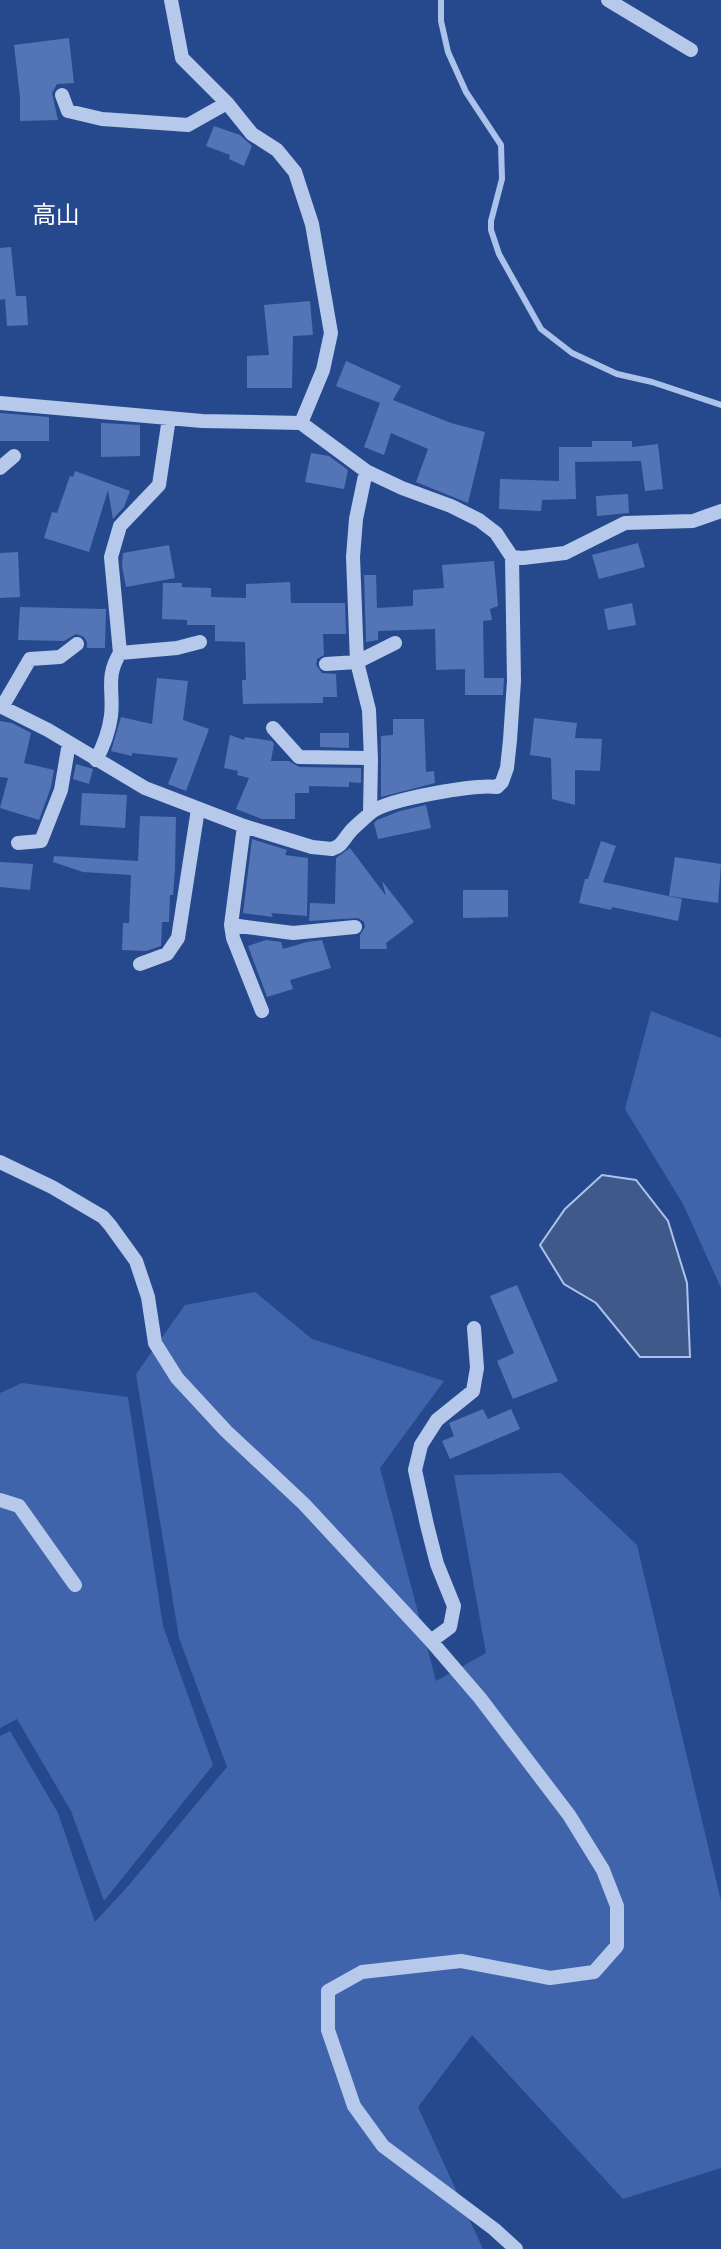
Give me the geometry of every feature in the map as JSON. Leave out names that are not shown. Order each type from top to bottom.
[{"type":"street","points":[[171,0],[182,58],[227,103],[252,134],[277,150],[295,172],[312,224],[331,333],[323,370],[301,423]]},
{"type":"street","points":[[608,0],[691,50]]},
{"type":"street","points":[[62,95],[68,111],[102,119],[188,125],[227,103]]},
{"type":"street","points":[[0,403],[241,423],[301,423],[366,471],[479,520],[496,533],[512,557],[514,681],[507,768],[497,787],[485,785],[442,792],[380,808],[370,813],[344,841],[332,849],[312,847],[244,826],[145,788],[48,730],[1,706],[30,659],[60,657],[77,644]]},
{"type":"street","points":[[96,760],[111,716],[110,678],[120,653],[111,557],[120,526],[159,485],[169,418]]},
{"type":"street","points":[[0,468],[14,456]]},
{"type":"street","points":[[366,471],[356,519],[353,557],[357,662],[369,710],[370,813]]},
{"type":"street","points":[[512,557],[565,553],[625,523],[693,521],[721,511]]},
{"type":"street","points":[[120,653],[177,648],[200,642]]},
{"type":"street","points":[[326,664],[357,662],[395,643]]},
{"type":"street","points":[[273,728],[299,757],[371,760]]},
{"type":"street","points":[[18,843],[41,841],[61,790],[69,743]]},
{"type":"street","points":[[140,964],[167,954],[178,938],[198,809]]},
{"type":"street","points":[[244,826],[231,925],[233,938],[262,1011]]},
{"type":"street","points":[[231,925],[293,933],[355,927]]},
{"type":"street","points":[[0,1162],[52,1187],[103,1217],[136,1261],[148,1297],[155,1343],[177,1378],[226,1431],[304,1504],[431,1641],[480,1698],[569,1815],[603,1870],[617,1906],[617,1946],[594,1972],[550,1978],[461,1961],[362,1972],[328,1991],[328,2030],[354,2106],[383,2146],[516,2249]]},
{"type":"street","points":[[431,1641],[450,1627],[454,1606],[437,1564],[415,1470],[421,1445],[437,1420],[473,1391],[477,1368],[474,1328]]},
{"type":"street","points":[[0,1500],[19,1506],[75,1585]]},
{"type":"shaded area","points":[[651,1011],[721,1038],[721,1288],[683,1204],[625,1109]]},
{"type":"shaded area","points":[[602,1175],[636,1180],[668,1221],[687,1283],[690,1357],[640,1357],[596,1303],[564,1284],[540,1245],[565,1209]]},
{"type":"shaded area","points":[[255,1292],[312,1339],[444,1381],[380,1468],[436,1681],[486,1653],[454,1475],[561,1473],[637,1545],[721,1901],[721,2168],[623,2199],[472,2035],[418,2107],[483,2249],[0,2249],[0,1736],[10,1731],[58,1813],[95,1922],[227,1767],[179,1638],[136,1374],[185,1305]]},
{"type":"shaded area","points":[[22,1383],[128,1397],[163,1626],[213,1765],[104,1901],[71,1811],[17,1719],[0,1728],[0,1393]]},
{"type":"building","points":[[69,38],[74,83],[57,84],[52,93],[58,120],[20,121],[14,45]]},
{"type":"building","points":[[214,126],[240,135],[252,146],[244,166],[229,159],[230,155],[206,146]]},
{"type":"building","points":[[11,247],[16,296],[26,296],[28,325],[7,326],[5,299],[0,300],[0,248]]},
{"type":"building","points":[[310,301],[313,335],[293,336],[292,388],[247,388],[247,356],[269,355],[264,305]]},
{"type":"building","points":[[346,361],[401,386],[393,400],[451,423],[485,432],[468,503],[416,482],[428,449],[391,433],[384,455],[364,447],[380,403],[336,386]]},
{"type":"building","points":[[0,413],[49,417],[49,441],[0,441]]},
{"type":"building","points":[[101,423],[140,425],[140,456],[101,457]]},
{"type":"building","points":[[592,441],[632,441],[632,447],[658,444],[663,489],[645,491],[641,461],[575,462],[576,499],[542,500],[541,511],[499,509],[500,479],[559,481],[559,447],[592,447]]},
{"type":"building","points":[[311,453],[329,456],[348,470],[344,489],[305,482]]},
{"type":"building","points":[[75,471],[130,491],[124,507],[113,519],[108,490],[89,552],[44,538],[52,512],[57,513],[70,476],[73,477]]},
{"type":"building","points":[[628,494],[629,513],[597,516],[596,496]]},
{"type":"building","points":[[638,543],[645,567],[599,579],[592,555]]},
{"type":"building","points":[[169,545],[175,578],[126,587],[123,553]]},
{"type":"building","points":[[18,552],[20,597],[0,598],[0,553]]},
{"type":"building","points":[[494,561],[498,606],[490,609],[492,620],[483,621],[484,678],[504,678],[503,695],[465,695],[465,669],[436,670],[435,629],[378,631],[378,640],[366,642],[364,575],[376,575],[377,608],[413,606],[413,590],[444,588],[442,565]]},
{"type":"building","points":[[290,582],[291,603],[345,603],[346,634],[323,634],[324,655],[317,659],[316,665],[322,673],[336,674],[337,697],[323,697],[323,703],[243,704],[245,642],[215,641],[215,625],[187,625],[187,620],[162,619],[163,583],[211,588],[211,597],[246,598],[246,584]]},
{"type":"building","points":[[632,603],[636,625],[608,630],[604,609]]},
{"type":"building","points":[[20,607],[106,609],[105,648],[87,648],[84,637],[76,634],[64,641],[18,640]]},
{"type":"building","points":[[157,678],[188,681],[183,720],[209,729],[186,791],[168,784],[178,758],[132,753],[132,756],[111,751],[121,717],[152,724]]},
{"type":"building","points":[[534,718],[577,723],[575,738],[602,739],[600,771],[575,770],[575,805],[552,799],[551,758],[530,755]]},
{"type":"building","points":[[393,719],[424,719],[426,772],[434,771],[435,783],[381,797],[381,736],[393,735]]},
{"type":"building","points":[[0,721],[12,723],[31,733],[24,763],[54,770],[39,820],[0,808],[8,778],[0,777]]},
{"type":"building","points":[[320,733],[349,733],[349,748],[320,747]]},
{"type":"building","points":[[230,735],[244,740],[245,737],[272,741],[271,761],[289,761],[299,767],[361,768],[361,783],[349,782],[349,787],[309,786],[309,793],[295,793],[295,819],[262,819],[236,809],[249,778],[237,775],[238,771],[224,768]]},
{"type":"building","points":[[76,764],[93,769],[89,784],[73,779]]},
{"type":"building","points":[[82,793],[127,795],[125,828],[80,825]]},
{"type":"building","points":[[426,805],[431,828],[378,839],[374,823],[377,820]]},
{"type":"building","points":[[140,816],[176,817],[173,895],[170,895],[169,922],[162,922],[161,946],[146,951],[122,950],[123,923],[129,923],[131,875],[83,872],[53,862],[54,856],[138,861]]},
{"type":"building","points":[[252,839],[287,850],[285,855],[308,858],[307,916],[271,913],[273,917],[243,913]]},
{"type":"building","points":[[601,841],[616,846],[603,882],[682,899],[678,921],[579,903]]},
{"type":"building","points":[[350,848],[386,896],[382,881],[414,922],[386,943],[387,949],[360,949],[360,935],[365,927],[358,918],[309,921],[310,903],[335,904],[336,858]]},
{"type":"building","points":[[675,857],[721,864],[718,903],[669,896]]},
{"type":"building","points":[[0,862],[33,864],[30,890],[0,887]]},
{"type":"building","points":[[463,890],[508,890],[508,917],[463,918]]},
{"type":"building","points":[[266,940],[281,942],[283,949],[322,940],[331,968],[290,980],[293,989],[267,997],[248,946]]},
{"type":"building","points":[[517,1285],[558,1381],[513,1399],[497,1361],[514,1353],[490,1296]]},
{"type":"building","points":[[483,1409],[488,1419],[511,1409],[520,1429],[450,1459],[442,1441],[454,1436],[449,1423]]},
{"type":"waterway","points":[[441,0],[441,21],[448,52],[466,92],[501,145],[502,179],[491,230],[499,254],[541,329],[572,353],[617,374],[721,405]]},
{"type":"district","name":"高山","points":[[56,214]]}]
